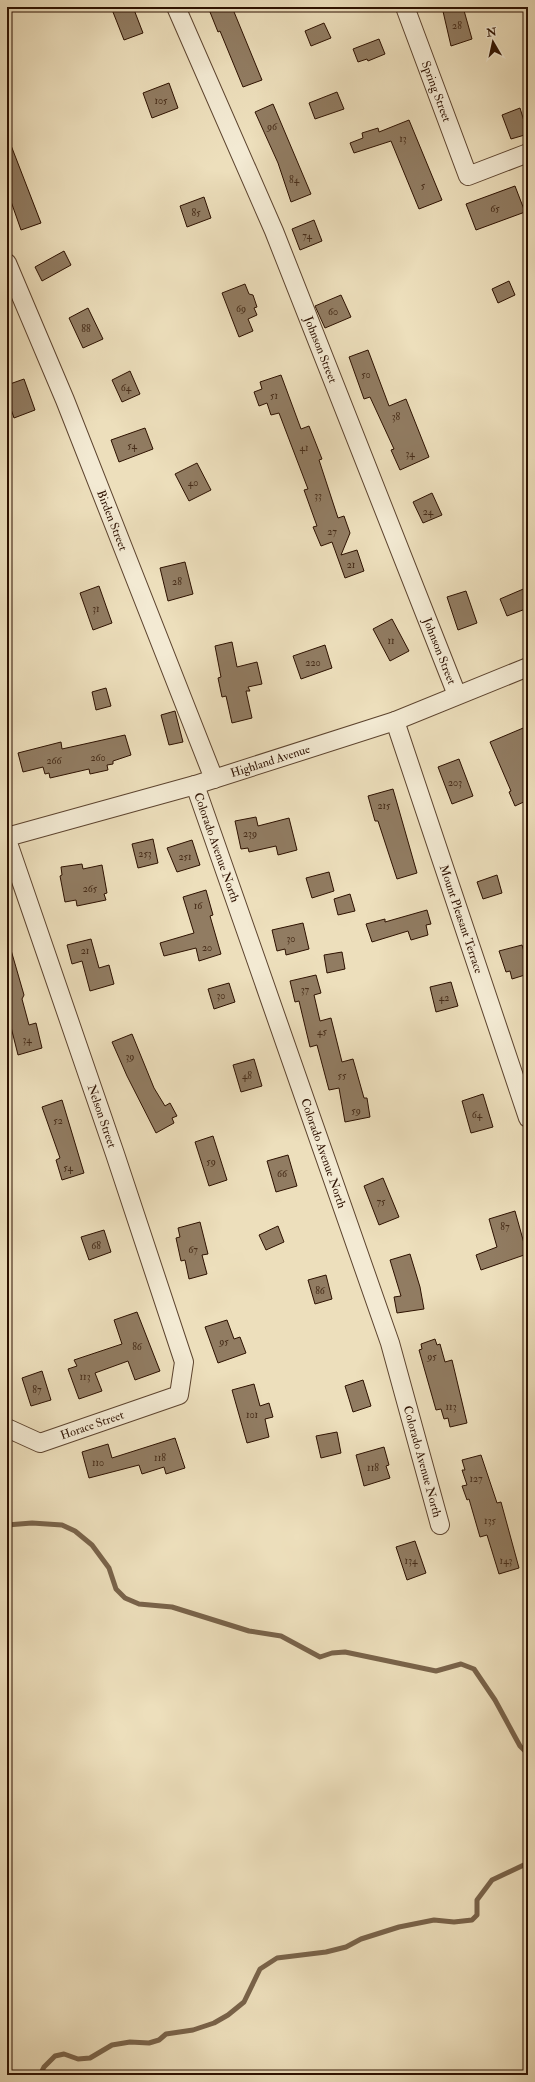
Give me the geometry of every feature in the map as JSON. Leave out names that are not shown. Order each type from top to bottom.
[{"type":"street","name":"Johnson Street","points":[[176,7],[274,231],[457,695]]},
{"type":"street","name":"Spring Street","points":[[405,7],[468,176],[528,153]]},
{"type":"street","name":"Birden Street","points":[[7,263],[65,400],[214,779]]},
{"type":"street","name":"Highland Avenue","points":[[7,839],[214,779],[395,721],[528,667]]},
{"type":"street","name":"Mount Pleasant Terrace","points":[[395,721],[528,1118]]},
{"type":"street","name":"Colorado Avenue North","points":[[195,784],[390,1343],[440,1525]]},
{"type":"street","name":"Nelson Street","points":[[7,839],[115,1154],[184,1362],[179,1394]]},
{"type":"street","name":"Horace Street","points":[[7,1428],[40,1443],[179,1394]]},
{"type":"building","points":[[111,7],[133,7],[143,33],[124,40]]},
{"type":"building","points":[[208,7],[232,7],[262,80],[243,87],[220,31],[218,32]]},
{"type":"building","points":[[442,7],[463,7],[472,39],[451,46]]},
{"type":"building","points":[[324,23],[331,38],[311,46],[305,31]]},
{"type":"building","points":[[379,39],[385,54],[368,61],[367,59],[358,62],[353,49]]},
{"type":"building","points":[[169,83],[178,108],[152,118],[143,93]]},
{"type":"building","points":[[337,92],[344,109],[315,119],[309,103]]},
{"type":"building","points":[[273,104],[311,194],[291,202],[278,163],[255,112]]},
{"type":"building","points":[[520,108],[528,134],[511,139],[502,115]]},
{"type":"building","points":[[409,120],[442,200],[419,209],[391,141],[354,153],[350,143],[363,138],[362,133],[378,128],[379,132]]},
{"type":"building","points":[[7,135],[41,223],[21,230],[7,190]]},
{"type":"building","points":[[515,186],[525,212],[476,230],[466,204]]},
{"type":"building","points":[[204,197],[211,218],[187,227],[180,206]]},
{"type":"building","points":[[314,220],[322,241],[300,250],[292,229]]},
{"type":"building","points":[[64,251],[71,265],[42,281],[35,267]]},
{"type":"building","points":[[509,281],[515,295],[498,303],[492,289]]},
{"type":"building","points":[[245,284],[249,294],[253,295],[257,307],[254,308],[257,315],[248,319],[253,331],[239,337],[222,293]]},
{"type":"building","points":[[341,295],[351,317],[325,328],[315,306]]},
{"type":"building","points":[[88,308],[103,339],[83,348],[69,318]]},
{"type":"building","points":[[368,350],[389,406],[406,399],[429,457],[400,470],[391,450],[394,449],[370,397],[364,399],[349,357]]},
{"type":"building","points":[[130,371],[140,394],[122,402],[112,380]]},
{"type":"building","points":[[281,375],[301,429],[309,426],[322,459],[319,460],[338,518],[344,516],[350,533],[341,555],[357,550],[364,571],[345,578],[332,542],[321,546],[313,527],[317,526],[304,490],[308,489],[279,413],[271,415],[267,403],[259,406],[254,392],[262,389],[260,382]]},
{"type":"building","points":[[24,379],[35,410],[14,418],[7,397],[7,385]]},
{"type":"building","points":[[145,428],[153,449],[119,462],[111,440]]},
{"type":"building","points":[[197,463],[211,490],[189,501],[175,474]]},
{"type":"building","points":[[432,493],[442,515],[423,523],[413,502]]},
{"type":"building","points":[[185,562],[193,594],[168,601],[160,568]]},
{"type":"building","points":[[99,586],[112,623],[93,630],[80,593]]},
{"type":"building","points":[[528,587],[528,608],[507,616],[500,599]]},
{"type":"building","points":[[466,591],[477,623],[458,630],[447,597]]},
{"type":"building","points":[[392,619],[409,651],[390,661],[373,629]]},
{"type":"building","points":[[232,642],[237,667],[257,662],[262,684],[248,687],[250,691],[246,691],[252,718],[232,723],[226,696],[222,697],[218,678],[221,677],[215,646]]},
{"type":"building","points":[[325,645],[332,668],[301,679],[293,656]]},
{"type":"building","points":[[106,688],[111,706],[96,710],[92,692]]},
{"type":"building","points":[[175,711],[183,742],[169,745],[161,715]]},
{"type":"building","points":[[528,726],[528,800],[515,806],[509,792],[511,791],[490,742]]},
{"type":"building","points":[[125,735],[131,755],[113,761],[113,764],[107,765],[108,770],[90,774],[89,769],[50,778],[49,773],[45,774],[43,767],[23,772],[18,753],[61,742],[62,749]]},
{"type":"building","points":[[459,759],[473,796],[452,804],[438,767]]},
{"type":"building","points":[[393,789],[417,873],[397,879],[378,821],[375,821],[368,796]]},
{"type":"building","points":[[256,817],[258,826],[289,818],[297,850],[278,855],[276,846],[249,852],[248,848],[241,849],[235,821]]},
{"type":"building","points":[[153,839],[158,863],[138,868],[132,844]]},
{"type":"building","points":[[192,840],[200,865],[177,872],[167,848]]},
{"type":"building","points":[[82,864],[83,869],[102,865],[107,893],[104,894],[106,900],[77,906],[76,900],[65,902],[60,876],[62,875],[61,867]]},
{"type":"building","points":[[329,872],[334,891],[312,898],[306,878]]},
{"type":"building","points":[[497,875],[502,893],[483,899],[477,882]]},
{"type":"building","points":[[206,890],[213,915],[210,916],[221,954],[199,961],[196,948],[164,956],[160,943],[194,933],[183,897]]},
{"type":"building","points":[[350,894],[355,911],[338,915],[334,899]]},
{"type":"building","points":[[427,910],[431,924],[426,925],[428,935],[411,940],[408,931],[372,942],[366,924],[385,919],[385,922]]},
{"type":"building","points":[[303,923],[309,949],[286,955],[285,949],[277,951],[272,930]]},
{"type":"building","points":[[91,939],[99,968],[109,965],[114,984],[90,991],[82,961],[72,964],[67,945]]},
{"type":"building","points":[[522,945],[528,965],[528,974],[512,979],[510,971],[506,972],[499,951]]},
{"type":"building","points":[[7,950],[11,950],[24,995],[22,999],[29,1025],[36,1023],[42,1048],[18,1055],[7,1011]]},
{"type":"building","points":[[342,952],[345,969],[327,973],[324,955]]},
{"type":"building","points":[[316,975],[321,993],[314,995],[320,1021],[331,1018],[342,1062],[353,1059],[364,1098],[367,1098],[370,1117],[345,1122],[339,1088],[329,1090],[317,1045],[310,1047],[299,1001],[295,1002],[290,981]]},
{"type":"building","points":[[451,982],[458,1006],[436,1012],[430,987]]},
{"type":"building","points":[[229,983],[235,1002],[214,1009],[208,989]]},
{"type":"building","points":[[132,1034],[154,1088],[165,1106],[170,1103],[177,1116],[172,1118],[174,1123],[156,1133],[127,1076],[112,1042]]},
{"type":"building","points":[[254,1059],[262,1086],[241,1092],[233,1065]]},
{"type":"building","points":[[483,1094],[493,1127],[471,1133],[462,1101]]},
{"type":"building","points":[[62,1100],[84,1173],[62,1180],[56,1160],[60,1158],[42,1107]]},
{"type":"building","points":[[213,1136],[227,1180],[209,1186],[195,1142]]},
{"type":"building","points":[[288,1155],[297,1186],[276,1192],[267,1161]]},
{"type":"building","points":[[383,1178],[399,1217],[379,1225],[364,1186]]},
{"type":"building","points":[[515,1211],[527,1254],[481,1270],[476,1255],[497,1247],[489,1219]]},
{"type":"building","points":[[200,1222],[208,1254],[202,1255],[207,1274],[189,1279],[185,1260],[181,1261],[176,1238],[180,1237],[178,1228]]},
{"type":"building","points":[[278,1226],[284,1242],[266,1250],[259,1235]]},
{"type":"building","points":[[104,1230],[111,1252],[89,1260],[81,1237]]},
{"type":"building","points":[[410,1254],[420,1287],[424,1309],[397,1313],[394,1297],[401,1296],[390,1260]]},
{"type":"building","points":[[326,1275],[332,1299],[315,1304],[308,1280]]},
{"type":"building","points":[[137,1312],[160,1371],[135,1380],[128,1361],[95,1373],[102,1391],[79,1399],[68,1369],[77,1366],[74,1360],[122,1344],[114,1320]]},
{"type":"building","points":[[227,1320],[234,1339],[240,1337],[246,1353],[218,1363],[205,1327]]},
{"type":"building","points":[[435,1339],[437,1345],[440,1344],[445,1362],[452,1360],[467,1423],[450,1427],[448,1418],[444,1419],[441,1409],[436,1410],[419,1350],[422,1349],[421,1344]]},
{"type":"building","points":[[42,1371],[51,1400],[31,1406],[22,1378]]},
{"type":"building","points":[[363,1380],[371,1406],[353,1412],[345,1386]]},
{"type":"building","points":[[254,1384],[260,1406],[269,1403],[273,1417],[265,1419],[269,1437],[247,1443],[232,1390]]},
{"type":"building","points":[[337,1432],[341,1453],[321,1458],[316,1436]]},
{"type":"building","points":[[175,1438],[185,1468],[166,1474],[164,1467],[142,1474],[139,1465],[89,1478],[82,1452],[108,1444],[112,1458]]},
{"type":"building","points":[[384,1447],[389,1465],[386,1466],[390,1478],[364,1486],[356,1455]]},
{"type":"building","points":[[481,1455],[497,1503],[501,1502],[519,1568],[499,1574],[487,1535],[480,1537],[469,1499],[467,1500],[462,1486],[467,1485],[462,1470],[465,1470],[462,1460]]},
{"type":"building","points":[[415,1541],[426,1573],[407,1580],[396,1547]]},
{"type":"waterway","points":[[7,1525],[32,1523],[62,1525],[75,1531],[92,1545],[109,1568],[116,1589],[125,1598],[139,1604],[172,1607],[249,1631],[281,1636],[320,1657],[332,1653],[345,1652],[436,1671],[461,1664],[474,1669],[495,1700],[520,1746],[528,1754]]},
{"type":"waterway","points":[[40,2075],[44,2067],[55,2056],[64,2054],[78,2059],[90,2058],[112,2045],[130,2042],[149,2043],[159,2040],[166,2034],[193,2030],[214,2023],[228,2015],[244,2002],[260,1969],[277,1958],[326,1952],[346,1947],[361,1939],[399,1927],[434,1920],[454,1922],[472,1920],[477,1915],[477,1900],[492,1880],[528,1863]]}]
